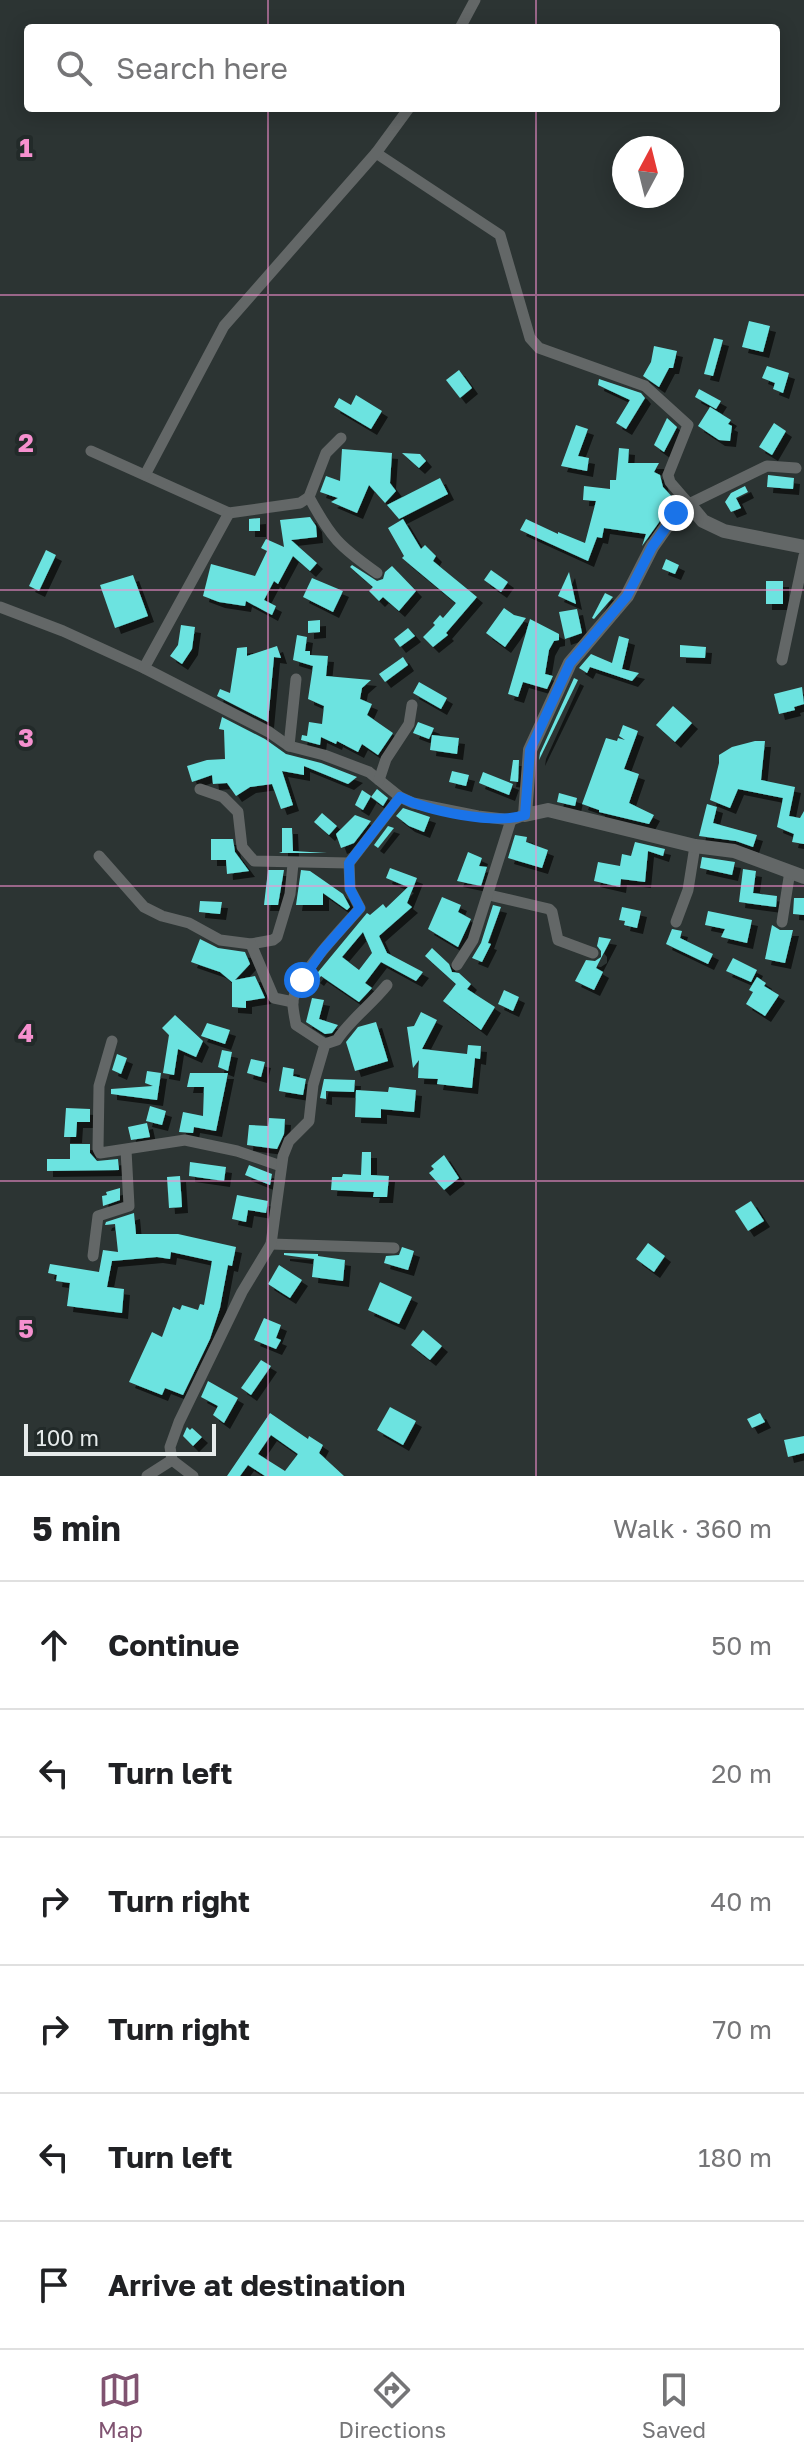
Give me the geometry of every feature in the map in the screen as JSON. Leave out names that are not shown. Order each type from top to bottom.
[{"type":"street","points":[[462,24],[475,0]]},
{"type":"street","points":[[145,475],[224,326],[376,153],[406,112]]},
{"type":"street","points":[[376,153],[500,235],[530,338],[539,348],[645,386],[688,425],[668,475],[670,482],[703,521],[724,531],[804,547]]},
{"type":"street","points":[[91,451],[229,513],[300,503],[309,497],[326,453],[341,438]]},
{"type":"street","points":[[457,965],[473,940],[518,818],[530,750],[570,663],[627,596],[652,547],[676,513],[767,466],[796,468]]},
{"type":"street","points":[[309,497],[329,533],[344,550],[377,573]]},
{"type":"street","points":[[144,668],[229,513]]},
{"type":"street","points":[[782,660],[804,556]]},
{"type":"street","points":[[0,607],[63,631],[144,668],[269,732],[289,746],[369,772],[400,797],[413,803],[450,811],[518,818],[548,810],[695,846],[734,851],[797,874],[782,922]]},
{"type":"street","points":[[289,746],[296,679]]},
{"type":"street","points":[[379,780],[386,759],[409,724],[412,705]]},
{"type":"street","points":[[200,789],[223,797],[238,812],[242,847],[254,861],[349,863]]},
{"type":"street","points":[[325,1044],[296,1025],[293,1002],[302,980],[323,950],[360,908],[350,889],[349,863],[400,797]]},
{"type":"street","points":[[676,922],[688,890],[695,846]]},
{"type":"street","points":[[99,856],[144,907],[162,916],[189,923],[220,940],[251,944],[277,937],[290,894],[293,864]]},
{"type":"street","points":[[489,895],[549,909],[558,940],[593,953]]},
{"type":"street","points":[[251,944],[274,998],[293,1002]]},
{"type":"street","points":[[325,1044],[337,1040],[387,985]]},
{"type":"street","points":[[112,1041],[99,1086],[100,1153],[185,1140],[237,1151],[281,1166]]},
{"type":"street","points":[[193,1476],[172,1460],[170,1447],[242,1292],[271,1244],[281,1166],[289,1141],[309,1121],[313,1085],[325,1044]]},
{"type":"street","points":[[93,1256],[98,1216],[129,1206],[126,1150]]},
{"type":"street","points":[[271,1244],[394,1248]]},
{"type":"street","points":[[147,1476],[172,1460]]},
{"type":"building","points":[[749,321],[770,326],[763,352],[742,347]]},
{"type":"building","points":[[714,338],[723,340],[713,376],[704,374]]},
{"type":"building","points":[[654,346],[677,351],[673,368],[669,368],[659,387],[643,376],[651,362]]},
{"type":"building","points":[[767,366],[789,373],[783,393],[773,389],[775,383],[762,378]]},
{"type":"building","points":[[459,370],[472,388],[460,398],[446,380]]},
{"type":"building","points":[[599,379],[641,393],[645,398],[626,429],[616,423],[630,400],[598,385]]},
{"type":"building","points":[[699,389],[721,401],[716,409],[695,397]]},
{"type":"building","points":[[356,395],[382,411],[371,429],[334,407],[339,398],[351,405]]},
{"type":"building","points":[[710,407],[731,420],[728,424],[732,426],[730,441],[719,440],[698,426]]},
{"type":"building","points":[[667,418],[677,427],[664,452],[654,445]]},
{"type":"building","points":[[774,423],[786,431],[772,455],[759,447]]},
{"type":"building","points":[[576,425],[588,429],[578,456],[589,458],[587,471],[561,466]]},
{"type":"building","points":[[619,448],[629,449],[628,463],[659,463],[654,472],[660,475],[663,487],[675,500],[642,546],[646,534],[604,528],[602,538],[597,537],[588,561],[520,530],[526,519],[585,543],[596,501],[583,500],[584,486],[610,489],[610,480],[616,480]]},
{"type":"building","points":[[342,449],[392,453],[390,483],[396,491],[385,503],[369,485],[357,513],[331,502],[338,498],[320,492],[326,476],[340,481]]},
{"type":"building","points":[[402,453],[420,454],[426,461],[419,468]]},
{"type":"building","points":[[768,475],[794,478],[793,489],[767,487]]},
{"type":"building","points":[[440,478],[448,494],[399,519],[387,505]]},
{"type":"building","points":[[745,486],[748,492],[736,498],[741,508],[731,512],[725,502],[731,493]]},
{"type":"building","points":[[310,517],[316,526],[317,537],[291,540],[317,563],[310,571],[293,556],[278,584],[274,581],[264,600],[276,606],[272,615],[246,601],[245,606],[203,596],[211,564],[255,576],[267,551],[261,548],[266,539],[284,547],[280,520]]},
{"type":"building","points":[[260,518],[260,531],[249,531],[249,519]]},
{"type":"building","points":[[403,519],[421,549],[425,545],[436,556],[433,561],[477,597],[446,633],[448,635],[433,647],[423,637],[440,615],[443,618],[456,603],[402,558],[404,556],[388,528]]},
{"type":"building","points":[[46,550],[56,555],[39,591],[29,586]]},
{"type":"building","points":[[666,559],[679,565],[675,574],[662,569]]},
{"type":"building","points":[[352,565],[377,581],[383,579],[392,566],[416,591],[399,611],[383,597],[379,601],[369,591],[373,587],[350,567]]},
{"type":"building","points":[[491,570],[508,582],[501,592],[484,580]]},
{"type":"building","points":[[569,572],[576,604],[558,596]]},
{"type":"building","points":[[133,575],[148,616],[115,628],[100,585]]},
{"type":"building","points":[[312,578],[343,591],[333,612],[303,597]]},
{"type":"building","points":[[766,581],[783,581],[783,604],[766,604]]},
{"type":"building","points":[[605,593],[613,597],[594,619],[592,618]]},
{"type":"building","points":[[504,608],[526,618],[505,647],[486,633]]},
{"type":"building","points":[[577,609],[582,633],[565,639],[559,612]]},
{"type":"building","points":[[530,619],[559,634],[559,640],[554,641],[549,650],[545,674],[553,676],[547,689],[523,682],[518,697],[508,694]]},
{"type":"building","points":[[320,620],[320,632],[308,633],[308,621]]},
{"type":"building","points":[[181,625],[195,627],[192,649],[182,664],[170,656],[178,645]]},
{"type":"building","points":[[408,628],[415,636],[400,647],[394,639]]},
{"type":"building","points":[[297,635],[307,637],[305,651],[310,651],[310,655],[328,656],[326,676],[371,680],[362,688],[360,699],[372,704],[367,715],[393,733],[378,755],[362,744],[358,752],[321,737],[320,745],[301,740],[302,735],[307,736],[309,722],[322,724],[324,706],[308,699],[313,666],[293,660]]},
{"type":"building","points":[[619,636],[629,639],[622,669],[639,673],[632,681],[590,667],[587,673],[579,668],[591,654],[612,663]]},
{"type":"building","points":[[680,645],[706,647],[705,658],[680,657]]},
{"type":"building","points":[[277,646],[281,658],[274,657],[268,722],[217,696],[220,689],[230,693],[237,648],[247,647],[247,656]]},
{"type":"building","points":[[403,657],[408,665],[385,682],[379,674]]},
{"type":"building","points":[[574,678],[578,680],[539,760],[540,753]]},
{"type":"building","points":[[419,682],[447,698],[441,709],[413,693]]},
{"type":"building","points":[[802,687],[804,704],[779,714],[774,694]]},
{"type":"building","points":[[673,706],[692,723],[675,742],[656,725]]},
{"type":"building","points":[[222,717],[265,739],[286,754],[357,777],[348,784],[304,766],[304,775],[282,771],[293,805],[281,809],[272,784],[250,787],[236,796],[227,783],[213,784],[212,775],[192,782],[187,766],[225,759],[224,730],[219,729]]},
{"type":"building","points":[[418,722],[434,728],[429,739],[413,733]]},
{"type":"building","points":[[623,725],[638,731],[624,769],[639,774],[629,803],[654,815],[649,824],[599,812],[582,804],[606,738],[625,740],[619,736]]},
{"type":"building","points":[[432,735],[459,738],[457,754],[430,750]]},
{"type":"building","points":[[765,741],[761,780],[795,787],[789,816],[800,818],[804,811],[804,844],[792,842],[794,834],[777,827],[783,798],[738,789],[730,808],[710,800],[719,755],[732,747]]},
{"type":"building","points":[[513,760],[519,760],[518,782],[510,781]]},
{"type":"building","points":[[452,771],[469,775],[466,786],[449,782]]},
{"type":"building","points":[[483,772],[513,784],[509,795],[479,783]]},
{"type":"building","points":[[377,789],[388,798],[383,806],[371,797]]},
{"type":"building","points":[[362,790],[371,796],[363,810],[355,805]]},
{"type":"building","points":[[559,793],[577,798],[575,806],[557,802]]},
{"type":"building","points":[[707,804],[717,807],[713,823],[757,835],[753,847],[736,841],[699,836]]},
{"type":"building","points":[[403,808],[430,817],[424,832],[396,816]]},
{"type":"building","points":[[322,813],[337,826],[329,835],[314,822]]},
{"type":"building","points":[[355,815],[371,821],[354,843],[341,848],[336,834]]},
{"type":"building","points":[[388,826],[394,828],[378,848],[374,845]]},
{"type":"building","points":[[282,828],[292,828],[293,851],[327,853],[279,853],[282,852]]},
{"type":"building","points":[[515,835],[527,837],[526,842],[548,850],[542,868],[508,858]]},
{"type":"building","points":[[211,839],[233,839],[235,852],[249,871],[227,874],[226,860],[211,860]]},
{"type":"building","points":[[635,842],[665,849],[663,856],[648,851],[645,882],[621,879],[620,887],[594,881],[598,862],[620,866],[622,854],[631,856]]},
{"type":"building","points":[[468,852],[482,858],[479,866],[487,867],[481,886],[457,881]]},
{"type":"building","points":[[702,857],[735,862],[732,875],[700,868]]},
{"type":"building","points":[[390,868],[417,878],[407,903],[412,907],[379,936],[387,953],[423,972],[416,981],[381,962],[365,983],[372,988],[359,1002],[321,976],[318,980],[314,977],[367,913],[370,915],[383,904],[386,908],[408,887],[386,878]],"holes":[[[363,932],[372,953],[359,970],[342,957]]]},
{"type":"building","points":[[743,869],[756,871],[753,893],[777,896],[776,907],[739,902]]},
{"type":"building","points":[[268,870],[284,870],[278,905],[264,905]]},
{"type":"building","points":[[301,870],[310,871],[343,894],[350,907],[347,910],[323,893],[323,905],[296,905]]},
{"type":"building","points":[[442,897],[461,905],[458,912],[471,919],[458,947],[428,929]]},
{"type":"building","points":[[794,898],[804,898],[804,915],[793,914]]},
{"type":"building","points":[[200,901],[222,902],[220,914],[199,912]]},
{"type":"building","points":[[493,905],[501,907],[488,943],[491,944],[482,962],[472,958],[481,943]]},
{"type":"building","points":[[622,907],[641,911],[637,928],[624,925],[625,921],[619,920]]},
{"type":"building","points":[[708,911],[752,920],[747,943],[721,937],[725,929],[705,925]]},
{"type":"building","points":[[772,925],[780,930],[793,930],[785,963],[765,959]]},
{"type":"building","points":[[672,929],[682,931],[680,938],[713,954],[708,964],[666,944]]},
{"type":"building","points":[[599,937],[611,939],[596,968],[603,972],[594,990],[575,981],[586,960],[595,961],[601,957],[597,946]]},
{"type":"building","points":[[200,939],[218,948],[245,952],[250,964],[235,980],[255,976],[265,998],[246,1001],[246,1008],[232,1007],[232,982],[220,972],[191,962]]},
{"type":"building","points":[[432,948],[449,964],[452,972],[459,973],[471,984],[467,989],[495,1007],[481,1030],[443,1001],[456,984],[425,956]]},
{"type":"building","points":[[733,958],[757,970],[751,982],[726,971]]},
{"type":"building","points":[[757,977],[766,983],[764,986],[779,995],[765,1016],[746,1004],[753,992],[749,990]]},
{"type":"building","points":[[504,990],[519,997],[513,1011],[498,1004]]},
{"type":"building","points":[[312,998],[324,1000],[319,1019],[338,1025],[332,1033],[325,1034],[306,1022]]},
{"type":"building","points":[[421,1012],[437,1020],[422,1049],[467,1054],[468,1045],[481,1046],[480,1059],[475,1058],[472,1088],[437,1084],[438,1079],[418,1078],[419,1060],[413,1068],[407,1027],[414,1026]]},
{"type":"building","points":[[175,1015],[203,1041],[196,1057],[178,1049],[174,1075],[163,1073],[169,1035],[162,1028]]},
{"type":"building","points":[[376,1022],[388,1061],[355,1071],[346,1042],[358,1027]]},
{"type":"building","points":[[207,1023],[230,1030],[225,1044],[201,1036]]},
{"type":"building","points":[[222,1050],[232,1052],[228,1071],[218,1067]]},
{"type":"building","points":[[117,1054],[127,1058],[121,1074],[112,1070]]},
{"type":"building","points":[[251,1059],[265,1062],[261,1077],[247,1073]]},
{"type":"building","points":[[283,1067],[294,1069],[293,1076],[306,1079],[303,1095],[279,1091]]},
{"type":"building","points":[[147,1071],[161,1073],[157,1100],[111,1094],[111,1089],[153,1086],[145,1083]]},
{"type":"building","points":[[190,1073],[228,1073],[216,1131],[194,1127],[193,1133],[179,1132],[183,1112],[203,1116],[204,1087],[187,1087]]},
{"type":"building","points":[[324,1079],[355,1080],[354,1092],[326,1091],[326,1099],[320,1098]]},
{"type":"building","points":[[389,1087],[416,1090],[414,1112],[381,1109],[381,1118],[355,1117],[356,1090],[388,1092]]},
{"type":"building","points":[[150,1106],[166,1111],[162,1125],[146,1121]]},
{"type":"building","points":[[66,1108],[90,1109],[90,1122],[77,1122],[76,1137],[64,1137]]},
{"type":"building","points":[[269,1118],[285,1119],[284,1134],[277,1149],[247,1145],[249,1125],[268,1126]]},
{"type":"building","points":[[147,1123],[150,1137],[131,1140],[128,1127]]},
{"type":"building","points":[[70,1144],[90,1144],[90,1153],[97,1161],[118,1159],[119,1170],[47,1171],[47,1159],[70,1159]]},
{"type":"building","points":[[362,1152],[371,1152],[371,1175],[389,1176],[387,1197],[373,1197],[374,1192],[331,1190],[332,1177],[361,1175]]},
{"type":"building","points":[[444,1155],[459,1178],[444,1190],[429,1173],[434,1169],[431,1166]]},
{"type":"building","points":[[190,1162],[226,1167],[224,1181],[189,1176]]},
{"type":"building","points":[[249,1165],[272,1174],[270,1185],[245,1175]]},
{"type":"building","points":[[180,1176],[182,1207],[169,1208],[167,1177]]},
{"type":"building","points":[[120,1188],[120,1200],[103,1206],[102,1196]]},
{"type":"building","points":[[237,1195],[268,1201],[266,1213],[248,1210],[246,1222],[232,1219]]},
{"type":"building","points":[[751,1201],[764,1221],[748,1231],[735,1211]]},
{"type":"building","points":[[134,1213],[136,1234],[178,1234],[236,1247],[232,1266],[228,1265],[210,1339],[183,1395],[165,1388],[162,1395],[129,1382],[152,1332],[162,1337],[173,1307],[180,1310],[182,1305],[198,1310],[200,1304],[204,1305],[212,1261],[171,1252],[170,1259],[157,1257],[112,1261],[107,1287],[124,1289],[122,1313],[67,1306],[70,1283],[56,1281],[57,1275],[48,1273],[50,1264],[99,1272],[103,1250],[118,1252],[115,1224],[105,1225],[106,1222]]},
{"type":"building","points":[[648,1243],[665,1256],[654,1272],[636,1259]]},
{"type":"building","points":[[402,1247],[414,1251],[408,1270],[384,1263],[386,1256],[399,1255]]},
{"type":"building","points":[[284,1253],[318,1254],[345,1260],[343,1281],[312,1277],[314,1259]]},
{"type":"building","points":[[279,1265],[302,1280],[290,1298],[268,1284]]},
{"type":"building","points":[[380,1282],[412,1297],[399,1324],[368,1310]]},
{"type":"building","points":[[264,1318],[281,1325],[276,1338],[281,1340],[276,1349],[254,1340]]},
{"type":"building","points":[[423,1330],[442,1346],[430,1360],[411,1345]]},
{"type":"building","points":[[261,1360],[271,1366],[251,1395],[241,1388]]},
{"type":"building","points":[[208,1381],[238,1398],[224,1423],[213,1415],[218,1406],[201,1397]]},
{"type":"building","points":[[390,1407],[416,1421],[403,1445],[377,1430]]},
{"type":"building","points":[[270,1413],[308,1439],[309,1436],[323,1445],[319,1453],[344,1476],[265,1476],[248,1465],[240,1476],[227,1476]],"holes":[[[271,1435],[298,1454],[285,1471],[258,1454]]]},
{"type":"building","points":[[760,1413],[765,1422],[752,1428],[747,1419]]},
{"type":"building","points":[[187,1427],[202,1437],[193,1446],[183,1436]]},
{"type":"building","points":[[804,1436],[804,1453],[788,1457],[784,1440]]},
{"type":"route","points":[[302,980],[323,950],[360,908],[350,889],[349,863],[400,797],[413,803],[478,816],[511,820],[525,815],[530,750],[570,663],[627,596],[652,547],[676,513]]}]
